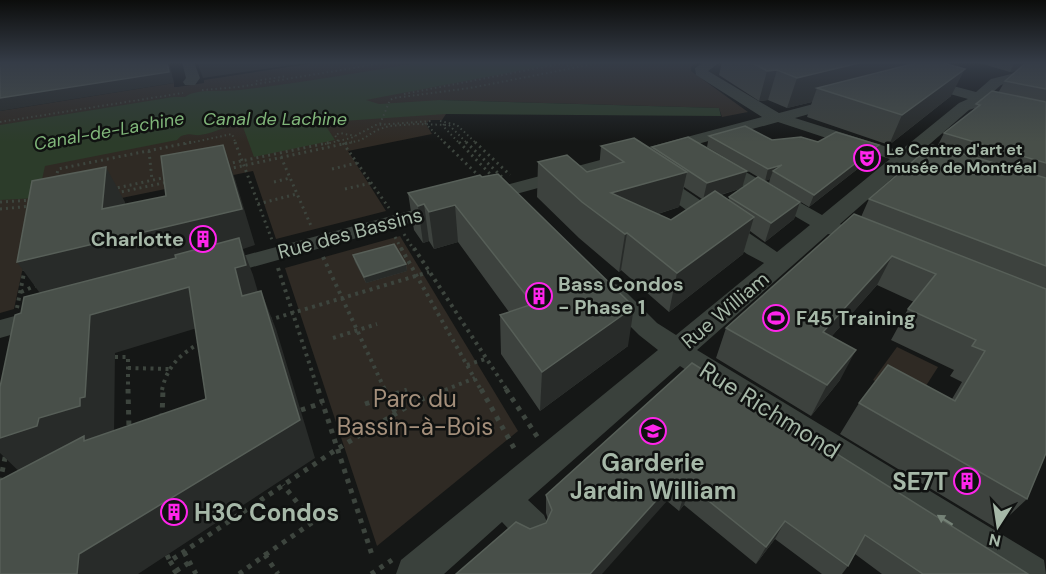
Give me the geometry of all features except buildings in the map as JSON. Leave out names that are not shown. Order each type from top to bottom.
[{"type":"street","points":[[726,89],[759,111],[931,166]]},
{"type":"street","points":[[935,89],[979,104]]},
{"type":"street","name":"Rue William","points":[[415,574],[964,106],[979,104],[991,89]]},
{"type":"street","name":"Rue des Bassins","points":[[197,275],[503,183],[626,158],[858,96]]},
{"type":"street","points":[[683,143],[799,212],[855,237]]},
{"type":"street","points":[[626,158],[755,249],[781,263]]},
{"type":"street","points":[[503,183],[526,208]]},
{"type":"street","name":"Rue Richmond","points":[[591,273],[648,329],[677,350],[1030,574]]},
{"type":"street","points":[[0,329],[63,312]]},
{"type":"street","points":[[503,498],[531,527]]},
{"type":"path","points":[[222,170],[366,138],[380,125],[391,99],[398,95],[430,89]]},
{"type":"path","points":[[391,99],[464,89]]},
{"type":"path","points":[[220,166],[356,137],[380,125],[445,121],[457,125],[503,183]]},
{"type":"path","points":[[425,123],[449,125],[503,183]]},
{"type":"path","points":[[425,123],[503,183]]},
{"type":"path","points":[[444,124],[442,126],[503,183]]},
{"type":"path","points":[[356,137],[340,133],[335,136],[344,144],[391,211]]},
{"type":"path","points":[[54,187],[58,169],[232,134],[272,242]]},
{"type":"path","points":[[149,151],[152,180]]},
{"type":"path","points":[[281,157],[314,231]]},
{"type":"path","points":[[332,169],[357,163]]},
{"type":"path","points":[[108,190],[175,175]]},
{"type":"path","points":[[274,182],[290,178]]},
{"type":"path","points":[[113,194],[178,180]]},
{"type":"path","points":[[345,189],[371,183]]},
{"type":"path","points":[[258,204],[297,194]]},
{"type":"path","points":[[0,202],[40,200]]},
{"type":"path","points":[[0,209],[38,206]]},
{"type":"path","points":[[402,231],[540,440]]},
{"type":"path","points":[[393,233],[514,448]]},
{"type":"path","points":[[321,253],[396,414]]},
{"type":"path","points":[[16,310],[26,262]]},
{"type":"path","points":[[277,266],[373,558]]},
{"type":"path","points":[[24,270],[32,267]]},
{"type":"path","points":[[264,321],[429,272]]},
{"type":"path","points":[[35,296],[39,274]]},
{"type":"path","points":[[20,292],[37,285]]},
{"type":"path","points":[[333,338],[377,324]]},
{"type":"path","points":[[163,428],[160,393],[169,369],[186,350],[212,339]]},
{"type":"path","points":[[115,357],[128,357],[129,432]]},
{"type":"path","points":[[467,365],[485,359]]},
{"type":"path","points":[[128,368],[169,369]]},
{"type":"path","points":[[189,562],[174,573],[168,558],[184,552],[337,449],[415,402],[475,378]]},
{"type":"path","points":[[365,404],[407,390]]},
{"type":"path","points":[[301,410],[322,403]]},
{"type":"path","points":[[0,482],[6,450]]},
{"type":"path","points":[[239,574],[313,522],[283,485]]},
{"type":"path","points":[[184,552],[196,574]]},
{"type":"path","points":[[266,555],[278,574]]},
{"type":"green space","points":[[138,89],[716,89],[748,112],[722,117],[719,108],[440,100],[446,114],[442,120],[430,120],[426,124],[432,134],[348,151],[386,211],[276,239],[253,171],[34,216],[14,309],[0,313],[0,111]]},
{"type":"green space","name":"Parc du Bassin-à-Bois","points":[[400,236],[518,431],[377,546],[285,268]]},
{"type":"green space","points":[[897,347],[938,367],[915,403],[873,380]]},
{"type":"water","name":"Canal de Lachine","points":[[249,89],[425,89],[366,100],[379,104],[440,100],[719,108],[721,116],[446,114],[328,122],[324,123],[335,140],[254,157],[243,127],[233,126],[205,134],[187,134],[177,140],[45,166],[38,198],[0,200],[0,125],[185,97],[196,92]]},
{"type":"place","name":"Le Centre d'art et musée de Montréal","points":[[867,158]]},
{"type":"place","name":"Charlotte","points":[[203,239]]},
{"type":"place","name":"Bass Condos - Phase 1","points":[[539,296]]},
{"type":"place","name":"F45 Training","points":[[776,318]]},
{"type":"place","name":"Garderie Jardin William","points":[[653,431]]},
{"type":"place","name":"SE7T","points":[[967,481]]},
{"type":"place","name":"H3C Condos","points":[[174,512]]},
{"type":"water label","name":"Canal-de-Lachine","points":[[109,131]]}]
